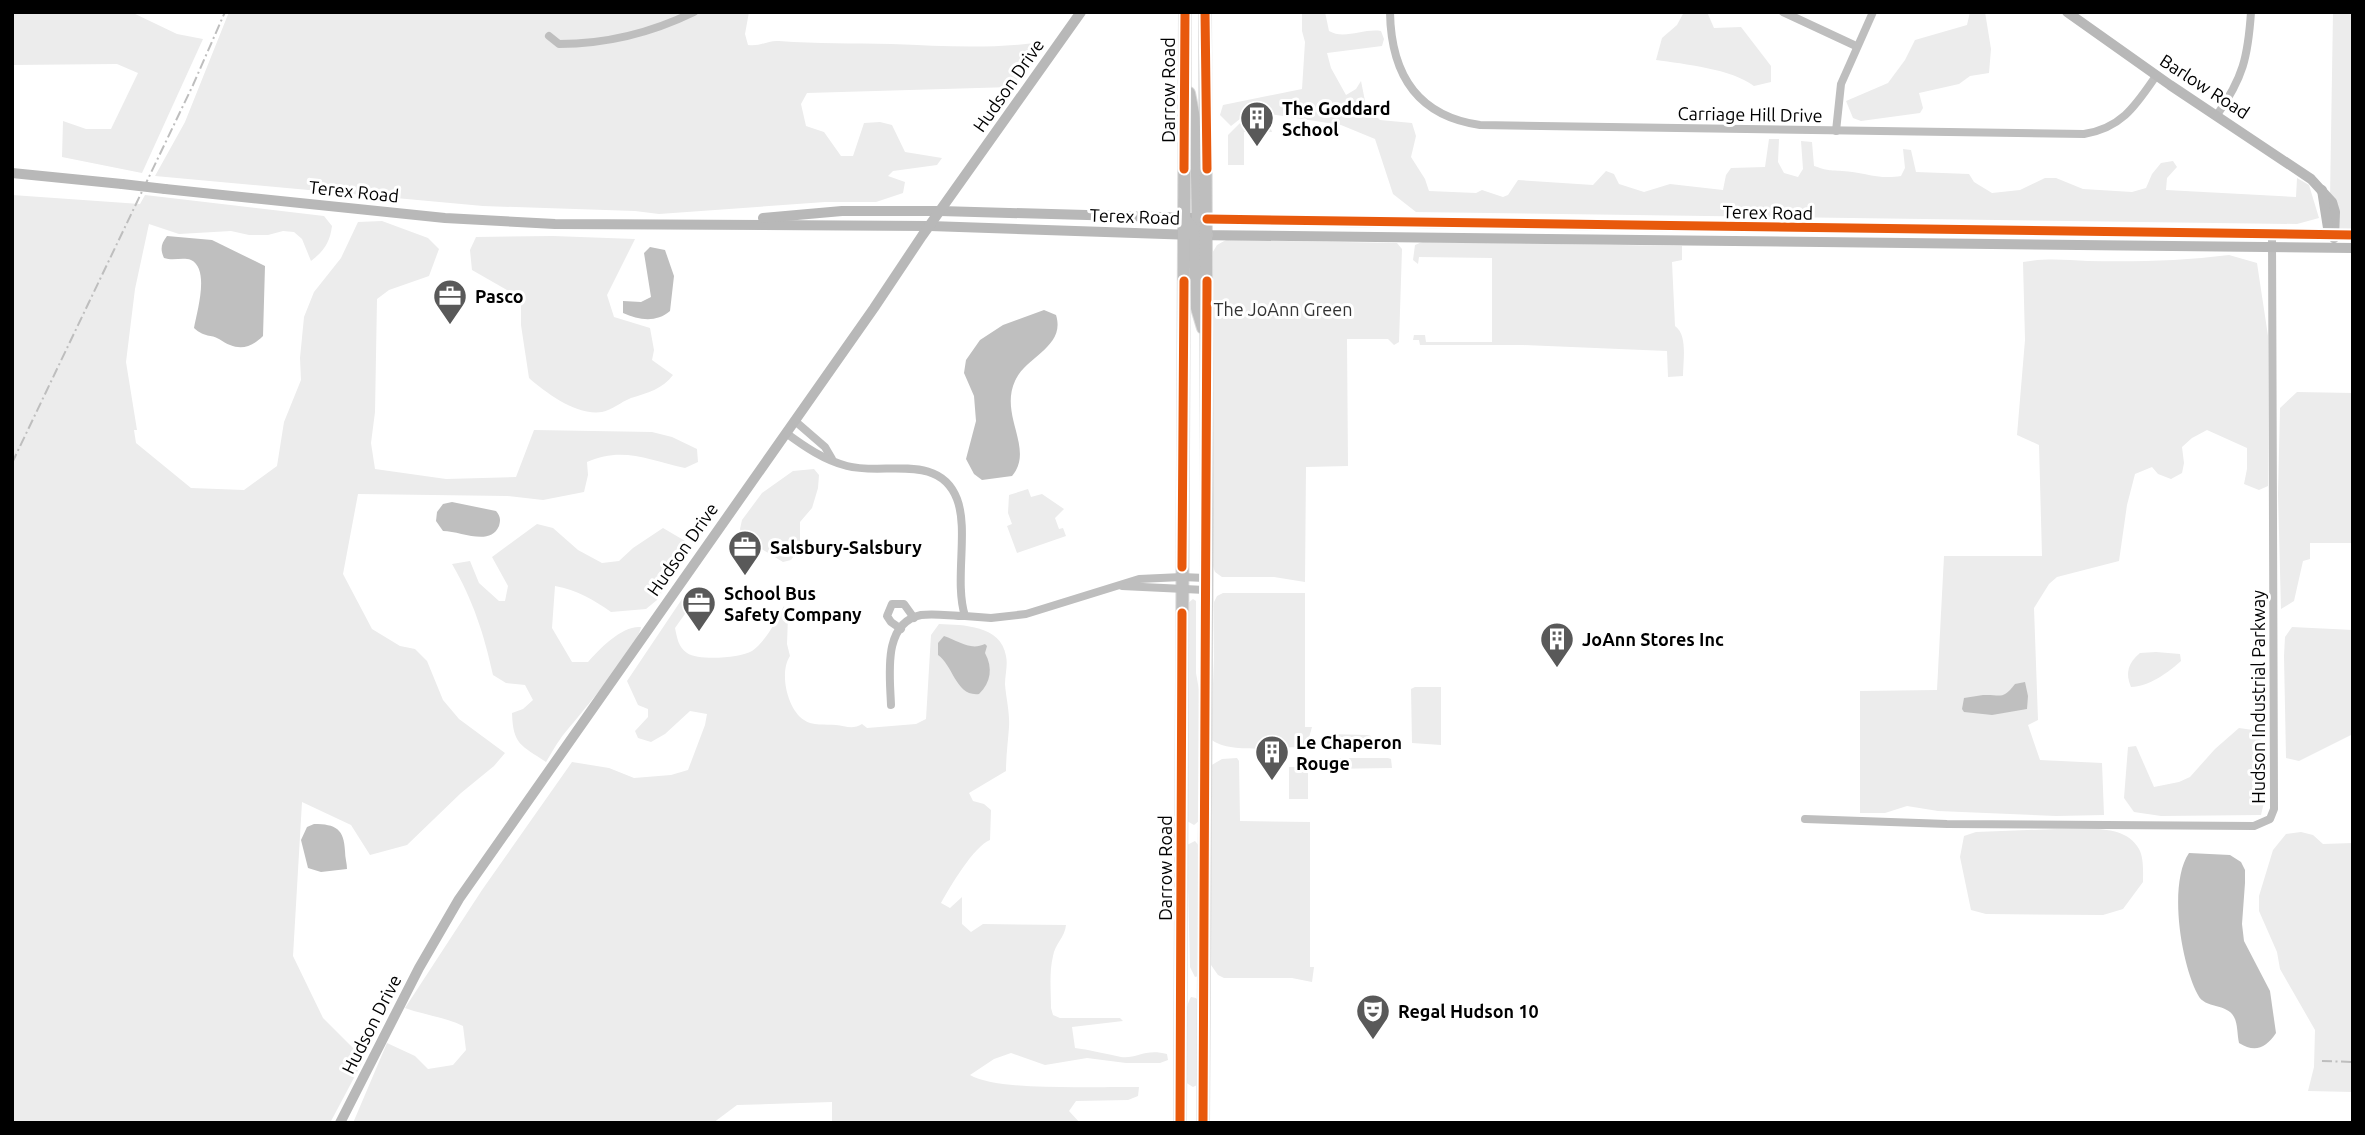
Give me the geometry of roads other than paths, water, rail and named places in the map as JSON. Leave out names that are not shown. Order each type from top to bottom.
[{"type":"main road","name":"Hudson Drive","points":[[341,1123],[395,1014],[459,899],[1081,12]]},
{"type":"main road","name":"Darrow Road","points":[[1185,12],[1183,218],[1195,235],[1207,345],[1203,1123]]},
{"type":"main road","name":"Darrow Road","points":[[1180,1123],[1182,583],[1195,235],[1203,219],[1207,100],[1205,12]]},
{"type":"main road","name":"Barlow Road","points":[[2067,12],[2156,76],[2301,171],[2332,202],[2332,248]]},
{"type":"main road","points":[[1184,79],[1196,128],[1203,219]]},
{"type":"main road","points":[[1191,100],[1207,100]]},
{"type":"main road","name":"Terex Road","points":[[12,173],[445,218],[555,224],[930,226],[1195,235],[2332,248]]},
{"type":"main road","name":"Terex Road","points":[[694,225],[842,211],[940,211],[1405,223],[2332,234]]},
{"type":"main road","points":[[1405,223],[1405,238]]},
{"type":"main road","points":[[1686,226],[1686,241]]},
{"type":"main road","points":[[1819,228],[1819,243]]},
{"type":"main road","points":[[2332,234],[2353,235]]},
{"type":"main road","points":[[2332,248],[2353,248]]},
{"type":"main road","points":[[1181,832],[1204,832]]},
{"type":"main road","points":[[1180,987],[1204,986]]},
{"type":"main road","points":[[1180,1089],[1203,1089]]},
{"type":"street","points":[[549,36],[559,44],[608,41],[659,28],[694,12]]},
{"type":"street","name":"Carriage Hill Drive","points":[[1390,12],[1393,50],[1400,70],[1408,84],[1426,104],[1458,121],[1500,126],[2090,133],[2112,126],[2128,113],[2156,76]]},
{"type":"street","points":[[1783,12],[1856,46]]},
{"type":"street","points":[[1836,131],[1841,84],[1873,12]]},
{"type":"street","points":[[2217,115],[2242,74],[2251,12]]},
{"type":"street","name":"Hudson Industrial Parkway","points":[[1805,819],[1947,824],[2254,826],[2270,819],[2274,809],[2272,234]]},
{"type":"street","points":[[795,421],[824,447],[832,459]]},
{"type":"street","points":[[786,433],[811,451],[844,466],[918,468],[936,474],[950,486],[959,509],[961,597],[965,616]]},
{"type":"street","points":[[891,705],[890,651],[901,629],[914,618],[929,614],[991,618],[1026,614],[1139,579],[1205,584]]},
{"type":"street","points":[[1119,586],[1205,584]]},
{"type":"street","points":[[901,629],[887,616],[892,604],[904,604],[914,618]]},
{"type":"railway","points":[[12,463],[193,85],[225,12]]},
{"type":"railway","points":[[2322,1061],[2353,1062]]},
{"type":"place","name":"The Goddard School","points":[[1257,148]]},
{"type":"place","name":"Pasco","points":[[450,326]]},
{"type":"place","name":"Salsbury-Salsbury","points":[[745,577]]},
{"type":"place","name":"School Bus Safety Company","points":[[699,633]]},
{"type":"place","name":"JoAnn Stores Inc","points":[[1557,669]]},
{"type":"place","name":"Le Chaperon Rouge","points":[[1272,782]]},
{"type":"place","name":"Regal Hudson 10","points":[[1373,1041]]},
{"type":"park label","name":"The JoAnn Green","points":[[1283,309]]}]
